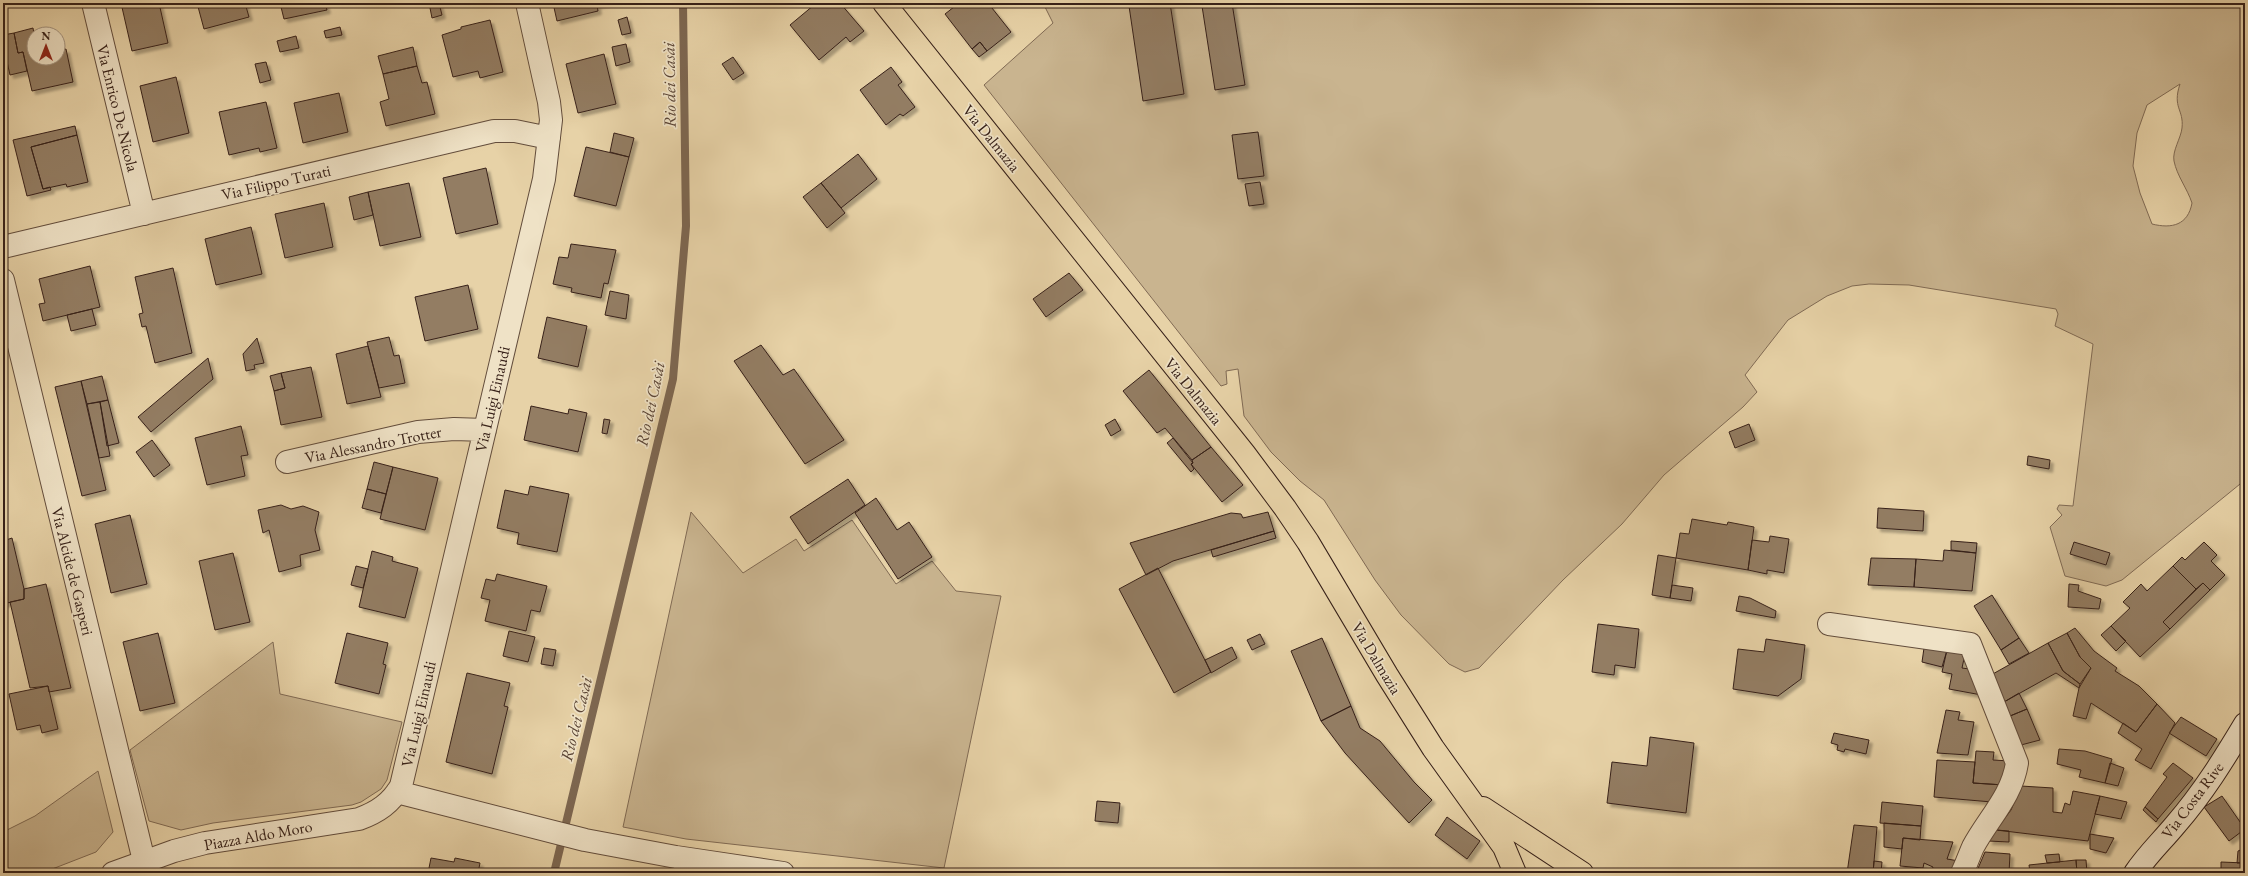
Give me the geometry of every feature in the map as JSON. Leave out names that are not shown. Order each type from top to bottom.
[{"type":"main road","name":"Via Dalmazia","points":[[884,3],[1244,453],[1285,508],[1433,748],[1504,847],[1515,873]]},
{"type":"main road","name":"Via Dalmazia","points":[[1472,802],[1582,873]]},
{"type":"main road","points":[[1553,873],[1569,871],[1579,873]]},
{"type":"street","name":"Via Enrico De Nicola","points":[[93,3],[144,214]]},
{"type":"street","name":"Via Luigi Einaudi","points":[[397,792],[404,778],[484,430],[544,179],[549,138],[549,102],[527,3]]},
{"type":"street","name":"Via Filippo Turati","points":[[3,247],[494,130],[515,130],[549,138]]},
{"type":"street","name":"Via Alcide de Gasperi","points":[[3,280],[144,861]]},
{"type":"street","name":"Via Alessandro Trotter","points":[[286,462],[418,432],[454,429],[484,430]]},
{"type":"street","points":[[1829,624],[1970,644],[2017,763],[2015,778],[1993,818],[1973,847],[1962,873]]},
{"type":"street","name":"Via Costa Rive","points":[[2135,873],[2146,856],[2176,825],[2206,787],[2245,724]]},
{"type":"street","name":"Piazza Aldo Moro","points":[[113,873],[174,851],[205,843],[359,818],[377,812],[397,792]]},
{"type":"street","points":[[397,792],[585,840],[676,857],[783,873]]},
{"type":"shaded area","points":[[1043,3],[2245,3],[2245,480],[2122,580],[2106,586],[2065,576],[2050,527],[2062,515],[2057,509],[2059,505],[2073,506],[2093,344],[2055,326],[2058,314],[2056,309],[1909,285],[1869,284],[1852,286],[1827,296],[1788,320],[1745,375],[1757,392],[1743,407],[1664,475],[1622,524],[1563,580],[1479,668],[1465,672],[1449,664],[1401,615],[1375,580],[1324,500],[1300,481],[1271,452],[1244,416],[1238,369],[1226,371],[1227,384],[1221,386],[984,85],[1053,23]],"holes":[[[2180,84],[2177,98],[2182,128],[2174,153],[2174,161],[2177,172],[2192,203],[2190,210],[2183,221],[2178,224],[2166,226],[2152,224],[2140,193],[2133,166],[2137,133],[2147,105]]]},
{"type":"shaded area","points":[[691,512],[743,573],[796,539],[804,551],[852,520],[896,584],[932,561],[956,591],[1001,596],[944,868],[686,839],[623,827]]},
{"type":"shaded area","points":[[273,642],[280,694],[402,722],[387,780],[381,789],[361,802],[352,805],[213,823],[181,830],[149,821],[130,750]]},
{"type":"shaded area","points":[[98,771],[113,832],[96,852],[42,873],[3,873],[3,832],[35,816]]},
{"type":"building","points":[[121,3],[159,3],[168,43],[132,51]]},
{"type":"building","points":[[197,3],[245,3],[249,17],[204,29]]},
{"type":"building","points":[[280,3],[325,3],[327,10],[284,19]]},
{"type":"building","points":[[429,3],[439,3],[442,15],[432,18]]},
{"type":"building","points":[[553,3],[607,3],[597,5],[598,11],[557,21]]},
{"type":"building","points":[[812,3],[840,3],[864,31],[850,42],[846,37],[819,60],[790,25],[814,5]]},
{"type":"building","points":[[959,3],[988,3],[1011,32],[987,51],[980,42],[972,49],[945,14]]},
{"type":"building","points":[[1147,3],[1170,3],[1184,94],[1143,101],[1129,6]]},
{"type":"building","points":[[1219,3],[1232,3],[1245,85],[1215,90],[1202,6]]},
{"type":"building","points":[[627,17],[631,33],[622,35],[618,20]]},
{"type":"building","points":[[490,20],[503,72],[480,78],[478,71],[453,77],[442,35],[461,29],[461,27]]},
{"type":"building","points":[[340,27],[342,35],[326,38],[324,31]]},
{"type":"building","points":[[26,30],[26,65],[23,52],[18,53],[14,33]]},
{"type":"building","points":[[14,33],[18,53],[23,52],[27,71],[10,75],[6,57],[3,57],[3,35]]},
{"type":"building","points":[[296,36],[299,48],[280,52],[277,41]]},
{"type":"building","points":[[980,42],[987,51],[979,57],[972,49]]},
{"type":"building","points":[[626,44],[630,62],[616,66],[612,47]]},
{"type":"building","points":[[413,47],[417,66],[383,74],[378,56]]},
{"type":"building","points":[[66,49],[73,82],[32,91],[26,66],[66,66]]},
{"type":"building","points":[[604,54],[616,104],[578,113],[566,64]]},
{"type":"building","points":[[733,57],[744,73],[733,80],[722,64]]},
{"type":"building","points":[[266,62],[271,80],[260,83],[255,64]]},
{"type":"building","points":[[417,66],[422,83],[427,82],[435,114],[386,126],[380,102],[389,99],[383,74]]},
{"type":"building","points":[[891,67],[902,82],[898,85],[915,107],[903,116],[900,114],[886,125],[860,90]]},
{"type":"building","points":[[176,77],[189,133],[153,142],[140,86]]},
{"type":"building","points":[[339,93],[348,132],[303,143],[294,103]]},
{"type":"building","points":[[266,102],[277,148],[260,152],[259,148],[229,155],[219,112]]},
{"type":"building","points":[[75,126],[77,135],[31,147],[43,189],[50,187],[51,190],[27,196],[13,140]]},
{"type":"building","points":[[1258,132],[1264,176],[1238,179],[1232,135]]},
{"type":"building","points":[[614,133],[634,138],[629,157],[610,152]]},
{"type":"building","points":[[77,135],[88,182],[67,187],[66,184],[43,189],[31,147]]},
{"type":"building","points":[[586,147],[629,157],[616,206],[574,196]]},
{"type":"building","points":[[858,154],[877,179],[841,208],[821,183]]},
{"type":"building","points":[[486,168],[498,224],[456,234],[443,178]]},
{"type":"building","points":[[1260,182],[1264,204],[1249,206],[1245,184]]},
{"type":"building","points":[[409,183],[421,237],[380,246],[368,192]]},
{"type":"building","points":[[821,183],[845,213],[827,228],[803,197]]},
{"type":"building","points":[[368,192],[373,215],[354,220],[349,197]]},
{"type":"building","points":[[324,203],[333,247],[285,258],[275,214]]},
{"type":"building","points":[[251,227],[262,274],[216,285],[205,239]]},
{"type":"building","points":[[571,244],[616,250],[608,284],[604,283],[601,298],[571,292],[572,288],[553,284],[559,257],[568,258]]},
{"type":"building","points":[[90,266],[100,307],[43,321],[39,304],[45,303],[39,279]]},
{"type":"building","points":[[173,268],[192,353],[155,363],[146,326],[142,327],[139,314],[143,313],[135,277]]},
{"type":"building","points":[[1069,273],[1083,290],[1046,317],[1033,299]]},
{"type":"building","points":[[468,285],[478,329],[425,341],[415,297]]},
{"type":"building","points":[[610,291],[629,295],[626,319],[605,315]]},
{"type":"building","points":[[92,309],[96,325],[71,331],[67,315]]},
{"type":"building","points":[[547,317],[587,326],[578,367],[538,358]]},
{"type":"building","points":[[389,337],[394,356],[399,355],[405,383],[379,388],[367,342]]},
{"type":"building","points":[[257,338],[264,363],[254,365],[255,369],[246,371],[243,354]]},
{"type":"building","points":[[761,345],[783,375],[794,369],[844,440],[805,464],[734,361]]},
{"type":"building","points":[[368,346],[381,397],[347,404],[336,354]]},
{"type":"building","points":[[208,358],[213,379],[151,432],[138,417]]},
{"type":"building","points":[[311,367],[322,417],[281,425],[274,391],[285,388],[281,373]]},
{"type":"building","points":[[1149,370],[1211,447],[1192,460],[1165,428],[1157,433],[1123,391]]},
{"type":"building","points":[[281,373],[285,388],[274,391],[270,376]]},
{"type":"building","points":[[102,376],[108,400],[87,404],[81,381]]},
{"type":"building","points":[[81,381],[106,490],[82,496],[55,387]]},
{"type":"building","points":[[108,400],[119,443],[107,446],[100,402]]},
{"type":"building","points":[[100,402],[110,456],[99,458],[87,404]]},
{"type":"building","points":[[531,406],[568,414],[569,409],[587,413],[578,452],[524,440]]},
{"type":"building","points":[[604,419],[610,420],[607,434],[602,433]]},
{"type":"building","points":[[1115,419],[1121,430],[1111,436],[1105,425]]},
{"type":"building","points":[[1749,424],[1755,440],[1735,448],[1729,432]]},
{"type":"building","points":[[241,426],[248,455],[241,456],[245,476],[207,485],[195,438]]},
{"type":"building","points":[[1173,438],[1193,463],[1191,464],[1194,469],[1191,472],[1167,443]]},
{"type":"building","points":[[152,440],[170,465],[154,477],[136,452]]},
{"type":"building","points":[[1211,447],[1243,485],[1222,502],[1191,464],[1193,463],[1192,460]]},
{"type":"building","points":[[2028,456],[2050,460],[2049,469],[2027,465]]},
{"type":"building","points":[[374,462],[393,467],[386,494],[367,489]]},
{"type":"building","points":[[393,467],[438,478],[425,530],[380,519]]},
{"type":"building","points":[[848,479],[865,505],[808,544],[790,517]]},
{"type":"building","points":[[530,486],[569,494],[557,552],[517,544],[519,533],[497,528],[505,490],[528,495]]},
{"type":"building","points":[[367,489],[386,494],[381,513],[362,508]]},
{"type":"building","points":[[876,498],[897,530],[909,522],[932,557],[898,579],[855,513]]},
{"type":"building","points":[[281,505],[291,509],[303,506],[319,512],[315,530],[320,550],[300,555],[301,566],[279,572],[269,530],[263,533],[258,510]]},
{"type":"building","points":[[1878,508],[1924,511],[1923,531],[1877,528]]},
{"type":"building","points":[[1268,512],[1274,531],[1173,561],[1146,575],[1130,543],[1231,513],[1241,514],[1243,518]]},
{"type":"building","points":[[130,515],[147,584],[111,593],[95,524]]},
{"type":"building","points":[[1692,519],[1727,525],[1728,522],[1754,527],[1748,570],[1676,558],[1680,533],[1689,534]]},
{"type":"building","points":[[1274,531],[1276,538],[1213,557],[1211,550]]},
{"type":"building","points":[[1770,536],[1789,539],[1784,573],[1767,570],[1767,574],[1748,570],[1752,540],[1769,542]]},
{"type":"building","points":[[12,538],[24,589],[24,599],[3,604],[3,541]]},
{"type":"building","points":[[1951,541],[1977,543],[1976,553],[1951,550]]},
{"type":"building","points":[[2074,542],[2110,553],[2106,565],[2070,554]]},
{"type":"building","points":[[2204,542],[2217,555],[2211,561],[2225,575],[2210,590],[2203,583],[2196,589],[2173,566],[2182,557],[2185,560]]},
{"type":"building","points":[[1944,550],[1976,553],[1972,591],[1914,587],[1916,559],[1943,561]]},
{"type":"building","points":[[372,551],[393,557],[392,561],[418,568],[405,618],[359,607]]},
{"type":"building","points":[[233,553],[250,622],[215,630],[199,561]]},
{"type":"building","points":[[1658,555],[1676,558],[1670,598],[1652,595]]},
{"type":"building","points":[[1871,558],[1916,559],[1914,587],[1868,585]]},
{"type":"building","points":[[356,566],[368,569],[363,588],[351,585]]},
{"type":"building","points":[[2173,566],[2196,589],[2163,622],[2170,629],[2140,657],[2111,626],[2130,608],[2123,602],[2141,584],[2147,591]]},
{"type":"building","points":[[1158,568],[1211,672],[1174,693],[1119,589]]},
{"type":"building","points":[[497,574],[547,586],[540,612],[531,610],[526,631],[485,621],[490,600],[481,598],[486,579],[495,581]]},
{"type":"building","points":[[2203,583],[2210,590],[2170,629],[2163,622]]},
{"type":"building","points":[[46,584],[71,688],[49,692],[48,686],[30,688],[10,602],[24,599],[24,589]]},
{"type":"building","points":[[2069,584],[2079,585],[2078,591],[2101,599],[2099,609],[2068,607]]},
{"type":"building","points":[[1672,585],[1693,588],[1691,601],[1670,598]]},
{"type":"building","points":[[1992,595],[2019,638],[2001,650],[1974,606]]},
{"type":"building","points":[[1739,596],[1750,598],[1776,611],[1775,618],[1736,611]]},
{"type":"building","points":[[1598,624],[1639,629],[1635,668],[1615,665],[1614,675],[1592,672]]},
{"type":"building","points":[[2111,626],[2126,641],[2116,651],[2101,635]]},
{"type":"building","points":[[2075,628],[2094,651],[2117,668],[2115,671],[2139,686],[2157,704],[2136,732],[2091,703],[2086,719],[2073,716],[2079,688],[2091,668],[2080,657],[2067,633]]},
{"type":"building","points":[[509,631],[535,637],[528,662],[503,656]]},
{"type":"building","points":[[158,633],[175,703],[140,711],[123,642]]},
{"type":"building","points":[[347,633],[388,643],[383,664],[386,665],[379,694],[335,683]]},
{"type":"building","points":[[2067,633],[2080,657],[2091,668],[2080,684],[2063,671],[2048,643]]},
{"type":"building","points":[[1260,634],[1265,644],[1252,650],[1247,640]]},
{"type":"building","points":[[1322,638],[1351,706],[1321,721],[1291,651]]},
{"type":"building","points":[[2019,638],[2029,653],[2009,664],[2001,650]]},
{"type":"building","points":[[1766,639],[1805,645],[1801,679],[1778,696],[1733,689],[1738,649],[1764,652]]},
{"type":"building","points":[[1925,641],[1948,647],[1942,667],[1922,662]]},
{"type":"building","points":[[2048,643],[2063,671],[2080,684],[2079,688],[2056,673],[2004,702],[1991,675]]},
{"type":"building","points":[[1232,647],[1237,658],[1211,673],[1205,660]]},
{"type":"building","points":[[544,648],[556,650],[553,666],[541,664]]},
{"type":"building","points":[[1947,650],[1965,654],[1962,668],[1977,670],[1987,696],[1949,689],[1952,674],[1942,672]]},
{"type":"building","points":[[467,673],[510,683],[504,706],[508,707],[492,774],[446,762]]},
{"type":"building","points":[[48,686],[58,729],[42,733],[40,725],[17,730],[9,694]]},
{"type":"building","points":[[2019,693],[2027,709],[2010,716],[2004,702]]},
{"type":"building","points":[[2157,704],[2175,723],[2151,769],[2135,760],[2142,749],[2118,733],[2123,723],[2136,732]]},
{"type":"building","points":[[1351,706],[1360,728],[1380,741],[1414,782],[1432,800],[1409,823],[1345,753],[1321,721]]},
{"type":"building","points":[[2027,709],[2040,740],[2021,745],[2010,716]]},
{"type":"building","points":[[1946,710],[1960,712],[1958,720],[1974,722],[1968,755],[1937,753]]},
{"type":"building","points":[[2181,717],[2217,739],[2206,756],[2169,733]]},
{"type":"building","points":[[1834,733],[1869,740],[1866,754],[1845,749],[1844,752],[1837,750],[1838,745],[1831,743]]},
{"type":"building","points":[[1650,737],[1694,743],[1686,813],[1607,803],[1612,762],[1647,766]]},
{"type":"building","points":[[2059,749],[2085,751],[2112,759],[2105,783],[2079,777],[2081,770],[2057,764]]},
{"type":"building","points":[[1976,751],[1994,752],[1993,760],[2010,761],[2004,785],[1973,783]]},
{"type":"building","points":[[1937,760],[1975,762],[1973,783],[2004,785],[1992,802],[1934,797]]},
{"type":"building","points":[[2110,763],[2124,768],[2118,786],[2105,783]]},
{"type":"building","points":[[2173,763],[2193,778],[2158,819],[2145,807],[2167,777],[2163,774]]},
{"type":"building","points":[[2021,786],[2053,788],[2053,812],[2062,813],[2065,803],[2070,805],[2073,791],[2100,796],[2088,841],[1996,830],[2011,810]]},
{"type":"building","points":[[2100,796],[2127,802],[2121,819],[2095,814]]},
{"type":"building","points":[[2222,796],[2245,829],[2229,841],[2204,807]]},
{"type":"building","points":[[1097,801],[1120,803],[1118,823],[1095,821]]},
{"type":"building","points":[[1882,802],[1923,806],[1921,826],[1880,823]]},
{"type":"building","points":[[2145,807],[2158,819],[2156,822],[2143,810]]},
{"type":"building","points":[[1447,817],[1480,841],[1467,859],[1435,835]]},
{"type":"building","points":[[1884,823],[1921,826],[1920,840],[1903,838],[1902,849],[1884,847]]},
{"type":"building","points":[[1854,825],[1877,827],[1873,873],[1847,873]]},
{"type":"building","points":[[1996,830],[2009,831],[2009,842],[1988,841]]},
{"type":"building","points":[[2090,834],[2114,838],[2106,853],[2090,849]]},
{"type":"building","points":[[1903,838],[1953,842],[1947,859],[1959,861],[1953,873],[1931,873],[1933,867],[1924,863],[1923,868],[1900,866]]},
{"type":"building","points":[[2245,848],[2245,863],[2237,863],[2238,851]]},
{"type":"building","points":[[1985,852],[2010,854],[2009,873],[1976,873]]},
{"type":"building","points":[[2059,854],[2060,862],[2047,863],[2045,855]]},
{"type":"building","points":[[431,858],[454,862],[455,858],[480,863],[478,873],[428,873]]},
{"type":"building","points":[[2076,860],[2086,860],[2087,873],[2077,873]]},
{"type":"building","points":[[2076,860],[2077,873],[2030,873],[2029,865]]},
{"type":"building","points":[[1874,861],[1882,862],[1881,873],[1873,873]]},
{"type":"building","points":[[2221,862],[2245,863],[2245,873],[2221,873]]},
{"type":"waterway","name":"Rio dei Casài","points":[[554,873],[673,379],[686,226],[683,3]]}]
